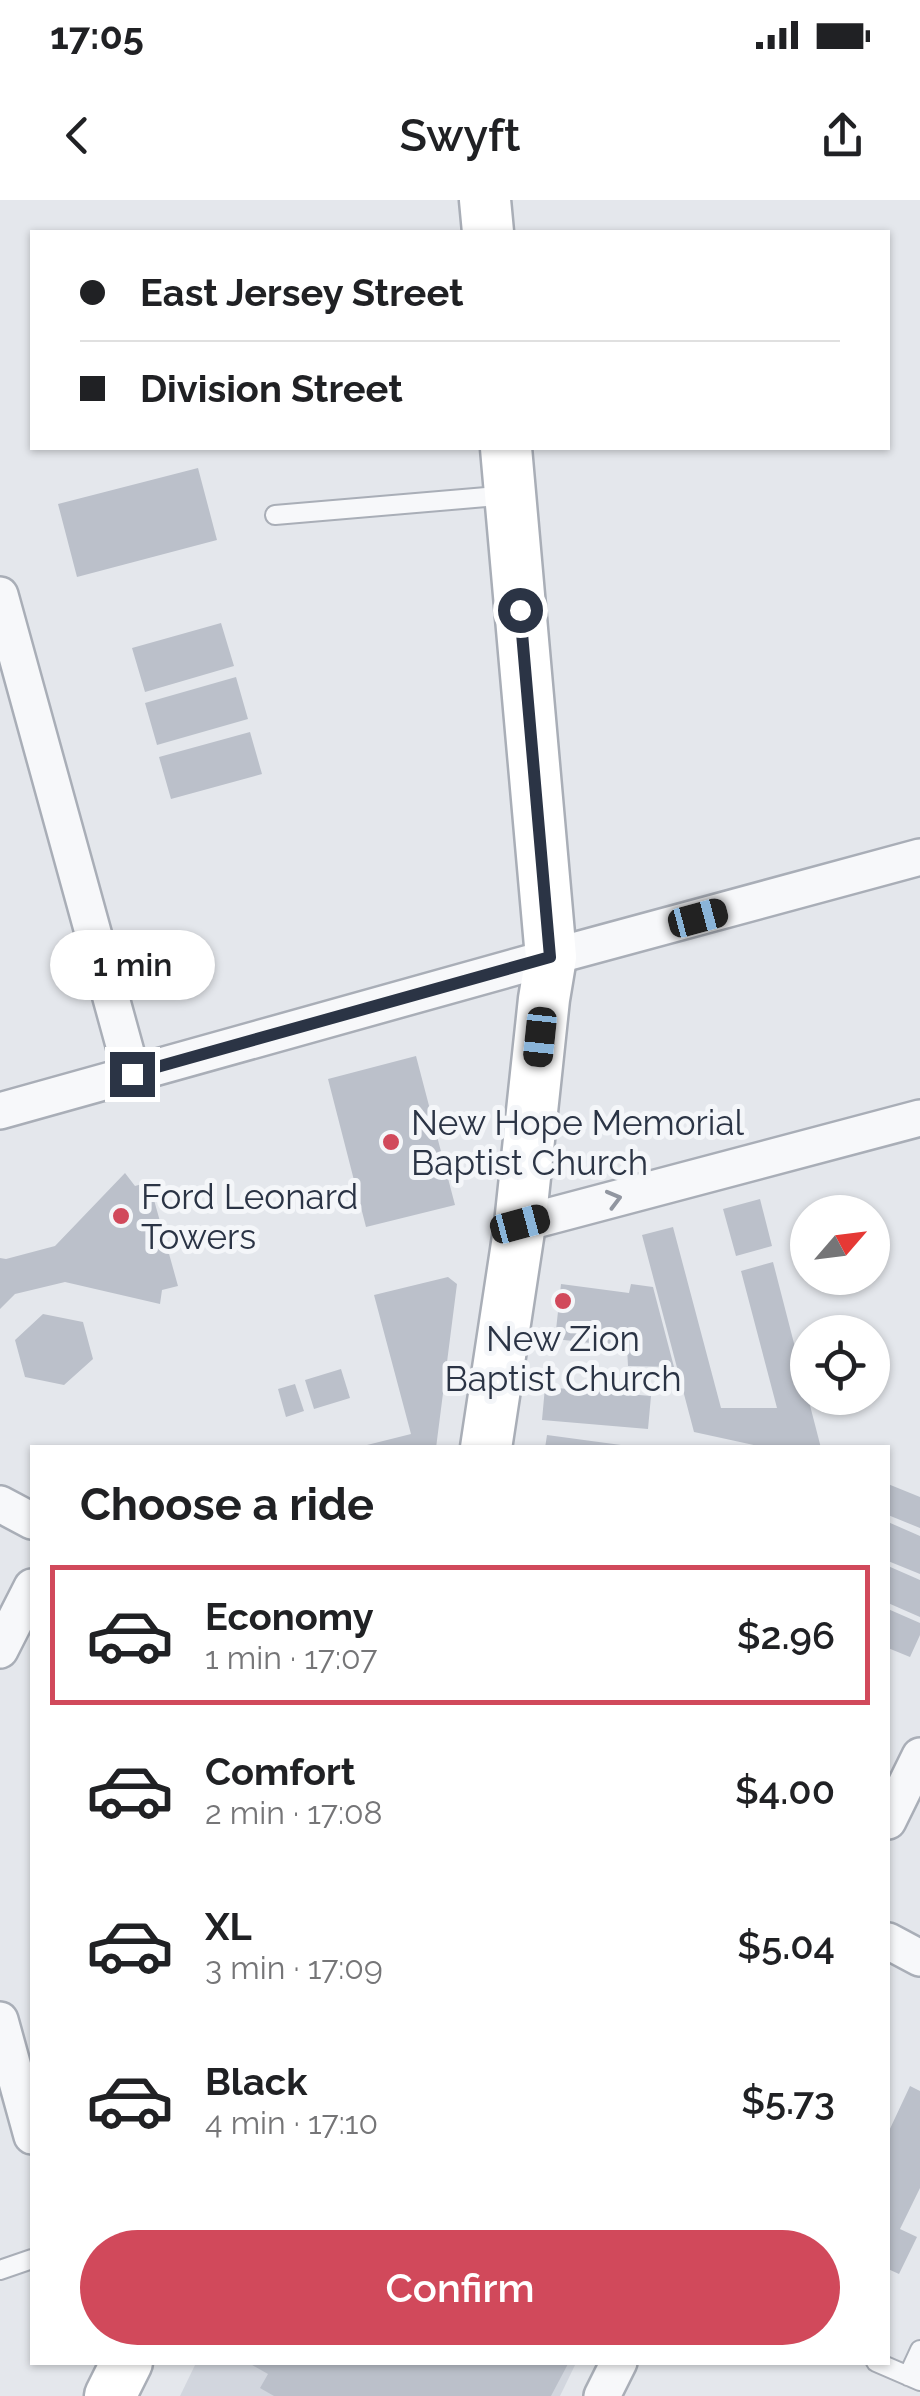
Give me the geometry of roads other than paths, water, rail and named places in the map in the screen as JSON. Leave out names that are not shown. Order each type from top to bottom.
[{"type":"street","points":[[485,200],[488,230]]},
{"type":"street","points":[[486,1445],[520,1224],[550,957],[508,471]]},
{"type":"street","points":[[0,594],[132,1074]]},
{"type":"street","points":[[0,1112],[550,957],[920,858]]},
{"type":"street","points":[[520,1224],[920,1118]]},
{"type":"street","points":[[0,1504],[30,1519]]},
{"type":"street","points":[[0,1650],[30,1590]]},
{"type":"street","points":[[890,1816],[920,1756]]},
{"type":"street","points":[[890,1942],[920,1958]]},
{"type":"street","points":[[0,2020],[30,2129]]},
{"type":"street","points":[[97,2365],[108,2396]]},
{"type":"street","points":[[108,2396],[126,2365]]},
{"type":"street","points":[[602,2396],[618,2365]]},
{"type":"lane","points":[[274,515],[508,471]]},
{"type":"lane","points":[[0,2270],[30,2260]]},
{"type":"lane","points":[[883,2365],[914,2379],[920,2350]]},
{"type":"place","name":"New Hope Memorial Baptist Church","points":[[391,1142]]},
{"type":"place","name":"Ford Leonard Towers","points":[[121,1216]]},
{"type":"place","name":"New Zion Baptist Church","points":[[563,1301]]}]
